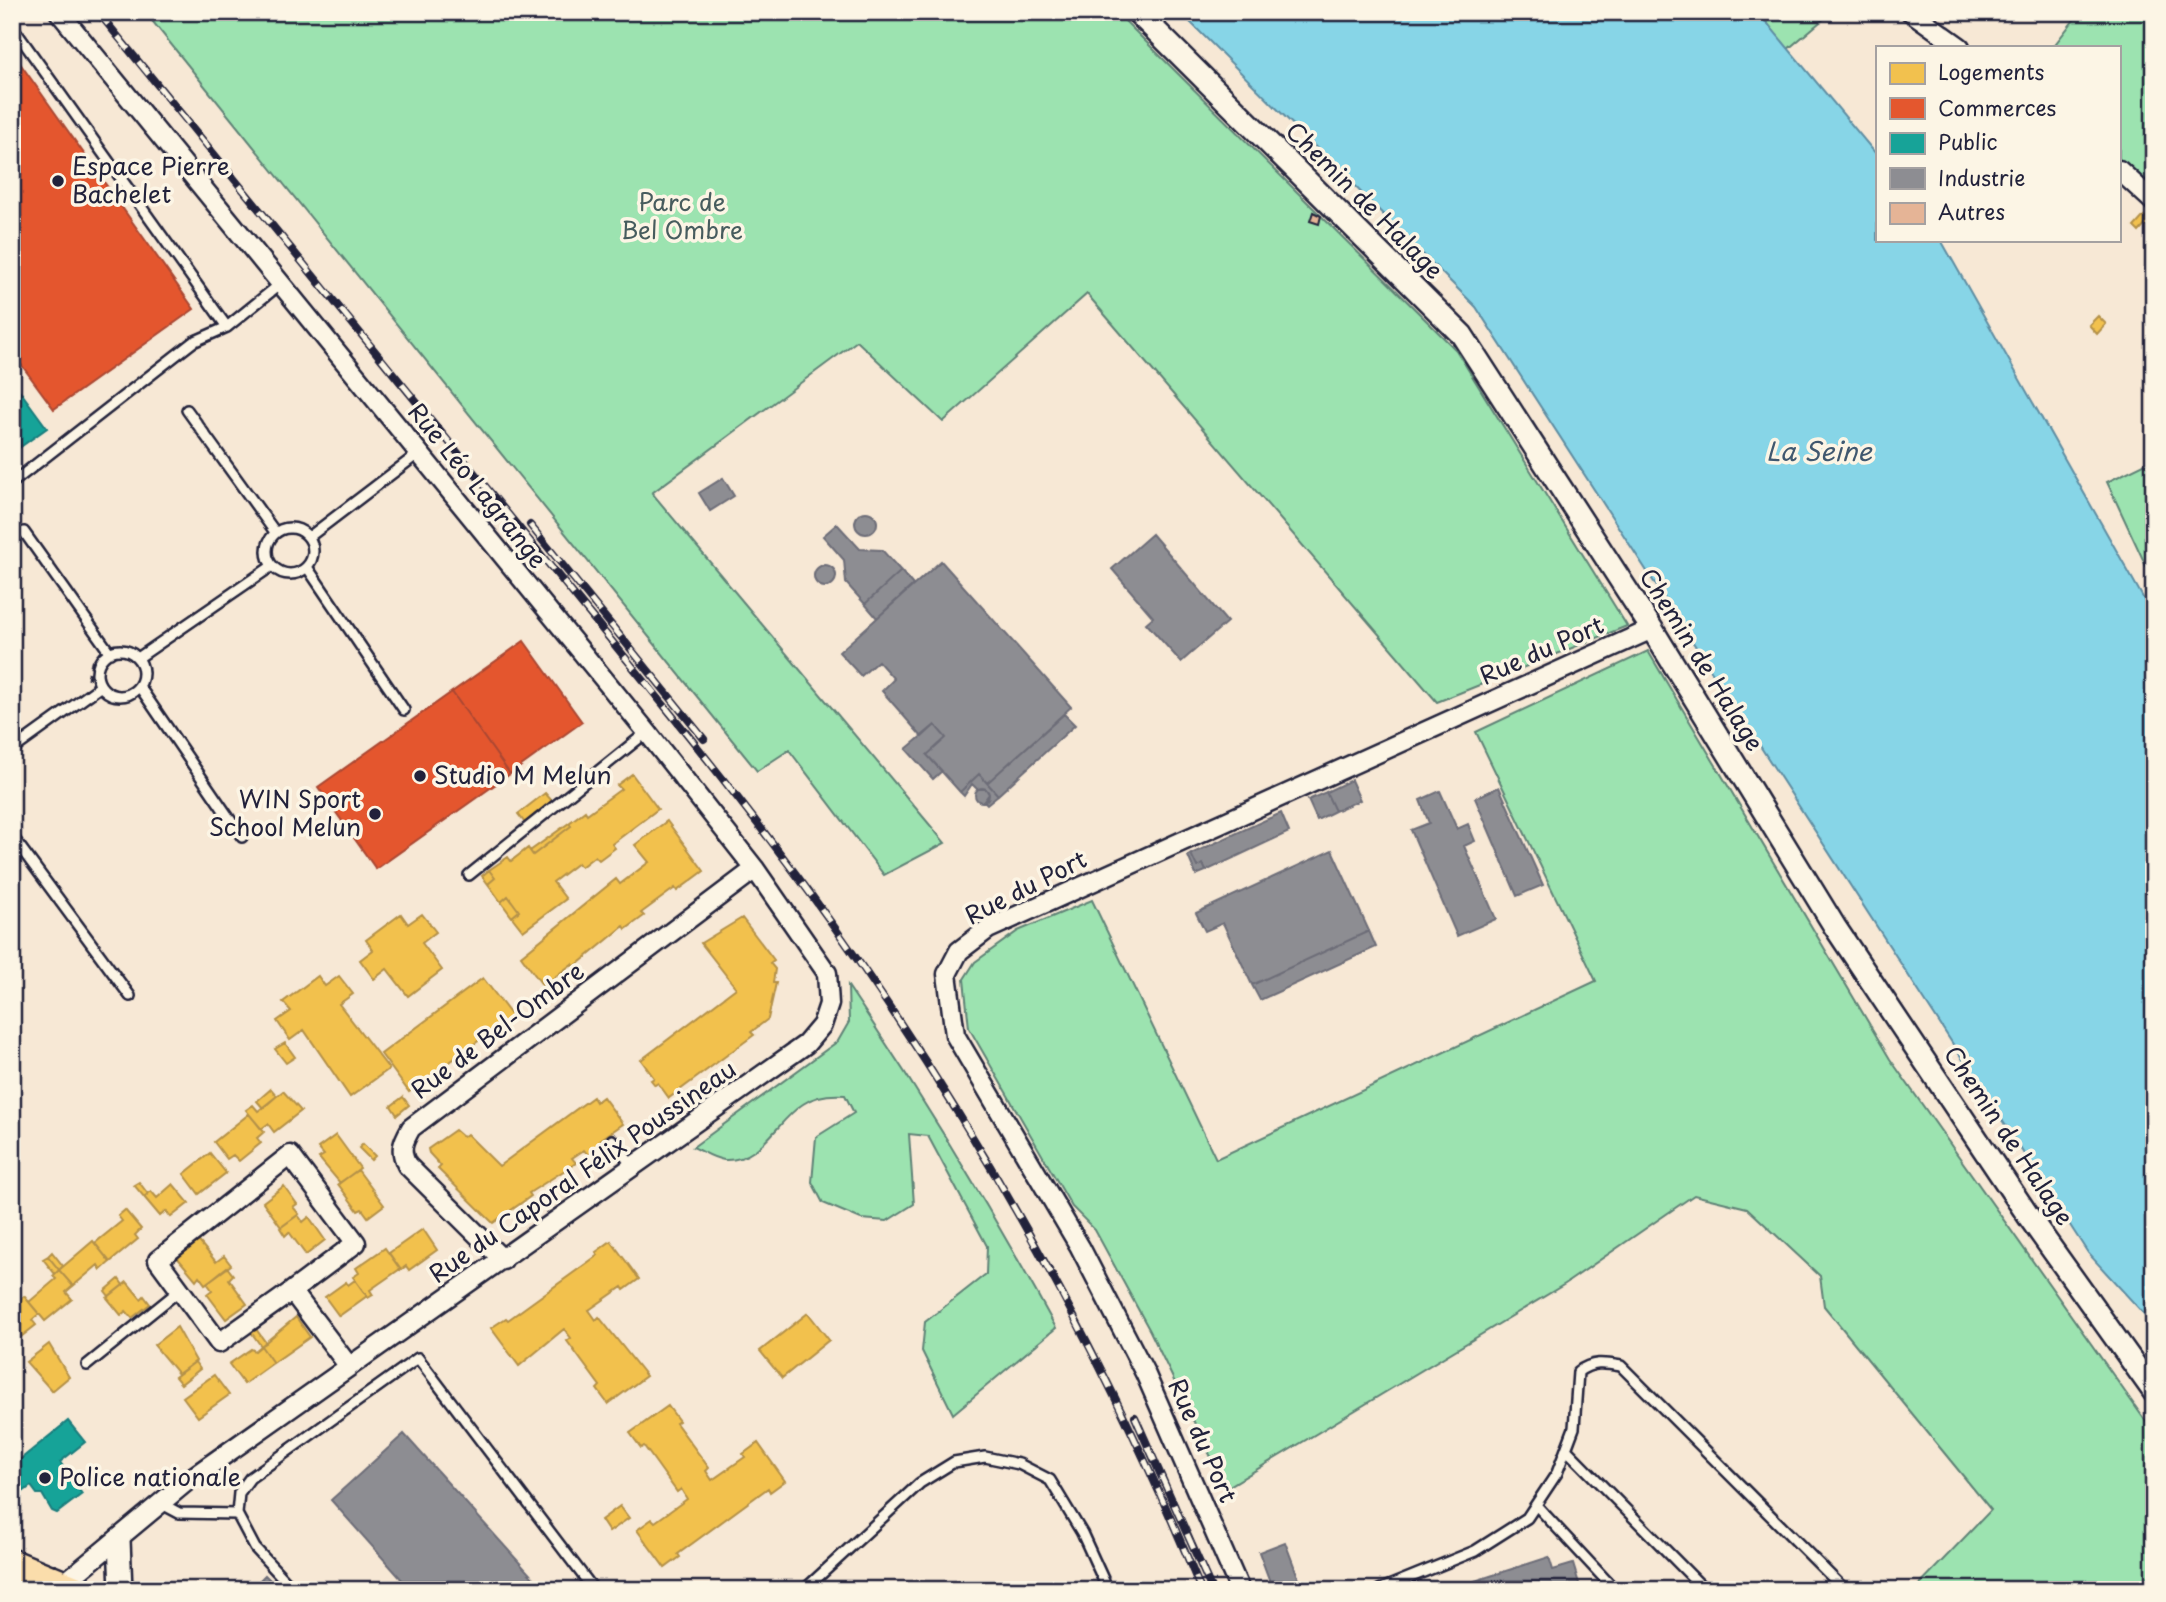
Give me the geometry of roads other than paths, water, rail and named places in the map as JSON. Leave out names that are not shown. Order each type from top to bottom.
[{"type":"main road","points":[[12,1564],[65,1588]]},
{"type":"street","name":"Rue Léo Lagrange","points":[[59,12],[279,285],[647,732],[755,869],[820,958],[827,973],[829,1004]]},
{"type":"street","name":"Chemin de Halage","points":[[1137,12],[1462,335],[1651,629],[1835,927],[2029,1217],[2154,1392]]},
{"type":"street","points":[[1911,12],[1959,46]]},
{"type":"street","points":[[2120,171],[2154,202]]},
{"type":"street","name":"Rue du Port","points":[[1240,1590],[1145,1373],[1080,1247],[954,1035],[947,974],[959,950],[988,929],[1651,629]]},
{"type":"street","name":"Rue de Bel-Ombre","points":[[503,1260],[407,1165],[402,1156],[402,1144],[411,1128],[755,869]]},
{"type":"street","name":"Rue du Caporal Félix Poussineau","points":[[65,1588],[187,1482],[348,1365],[503,1260],[806,1044],[822,1025],[829,1004]]},
{"type":"street","points":[[290,1155],[356,1243],[292,1291],[219,1343],[158,1260],[290,1155]]},
{"type":"street","points":[[292,1291],[348,1365]]},
{"type":"street","points":[[120,1540],[121,1590]]},
{"type":"lane","points":[[12,26],[227,327]]},
{"type":"lane","points":[[12,483],[193,342],[227,327],[279,285]]},
{"type":"lane","points":[[187,410],[275,533]]},
{"type":"lane","points":[[309,537],[419,453]]},
{"type":"lane","points":[[297,529],[309,537],[313,552],[307,567],[293,575],[285,574],[272,566],[267,545],[275,533],[297,529]]},
{"type":"lane","points":[[24,532],[110,653]]},
{"type":"lane","points":[[138,658],[272,566]]},
{"type":"lane","points":[[307,567],[404,710]]},
{"type":"lane","points":[[125,650],[138,658],[143,672],[139,686],[127,695],[120,696],[102,686],[98,671],[104,657],[125,650]]},
{"type":"lane","points":[[12,750],[102,686]]},
{"type":"lane","points":[[139,686],[242,837]]},
{"type":"lane","points":[[470,875],[647,732]]},
{"type":"lane","points":[[12,836],[130,996]]},
{"type":"lane","points":[[612,1140],[633,1167]]},
{"type":"lane","points":[[87,1365],[180,1290]]},
{"type":"lane","points":[[293,1590],[255,1548],[237,1514],[239,1493],[250,1478],[418,1358],[594,1590]]},
{"type":"lane","points":[[1379,1590],[1475,1550],[1527,1518],[1557,1473],[1574,1428],[1578,1372],[1586,1365],[1602,1362],[1621,1366],[1846,1590]]},
{"type":"lane","points":[[1566,1448],[1706,1590]]},
{"type":"lane","points":[[804,1590],[920,1483],[954,1462],[985,1457],[1019,1464],[1050,1480],[1082,1533],[1108,1590]]},
{"type":"lane","points":[[162,1504],[179,1513],[237,1514]]},
{"type":"lane","points":[[1536,1505],[1615,1590]]},
{"type":"lane","points":[[1101,1574],[1101,1590]]},
{"type":"water","name":"La Seine","points":[[1180,12],[1758,12],[1876,154],[1876,242],[1942,242],[2154,617],[2154,1325],[2088,1253],[1476,307]]},
{"type":"railway","points":[[98,12],[703,754],[812,896],[869,977],[925,1060],[1028,1231],[1120,1408],[1201,1590]]},
{"type":"railway","points":[[530,525],[704,739]]},
{"type":"railway","points":[[1135,1417],[1212,1590]]},
{"type":"place","name":"Espace Pierre Bachelet","points":[[58,181]]},
{"type":"place","name":"Studio M Melun","points":[[420,776]]},
{"type":"place","name":"WIN Sport School Melun","points":[[375,814]]},
{"type":"place","name":"Police nationale","points":[[45,1478]]},
{"type":"park label","name":"Parc de Bel Ombre","points":[[682,217]]}]
